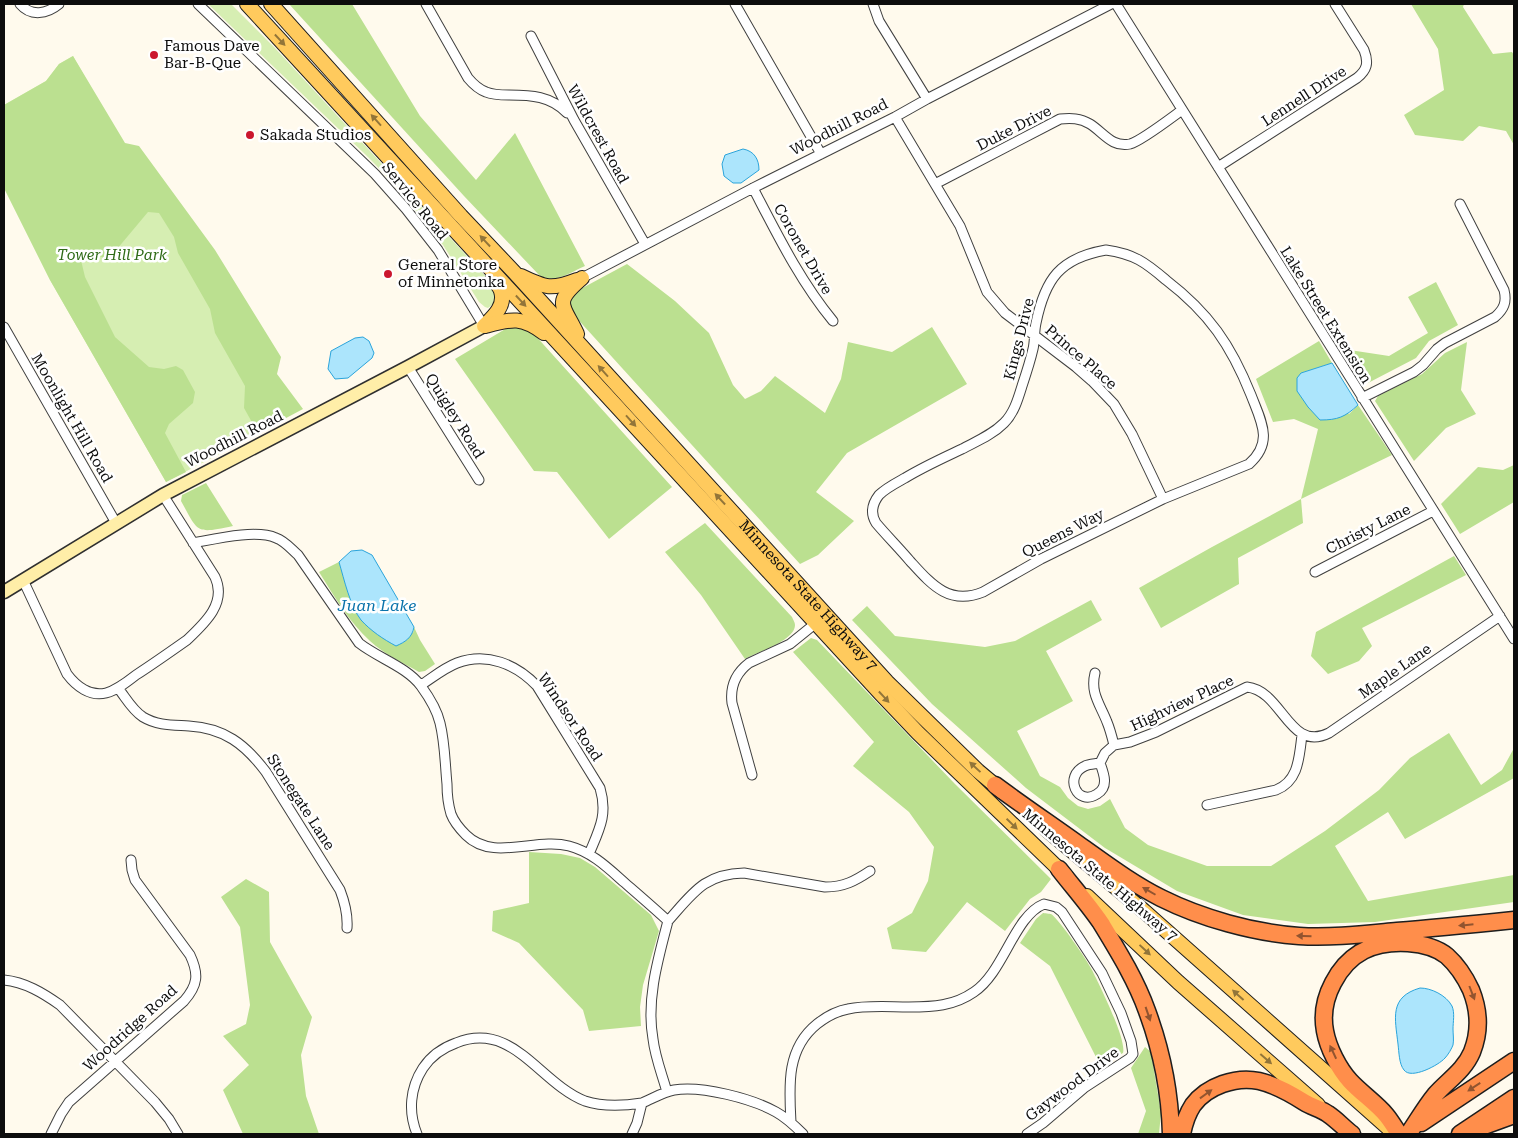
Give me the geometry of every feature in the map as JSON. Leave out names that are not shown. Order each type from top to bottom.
[{"type":"highway","points":[[995,785],[1106,864],[1160,898],[1188,910],[1241,926],[1299,936],[1330,936],[1421,930],[1514,920]]},
{"type":"highway","points":[[1059,869],[1100,922],[1132,976],[1147,1011],[1164,1075],[1171,1134]]},
{"type":"highway","points":[[1415,943],[1446,955],[1463,975],[1478,1011],[1478,1026],[1476,1040],[1466,1063],[1402,1133],[1383,1118],[1350,1080],[1334,1056],[1325,1030],[1324,1010],[1326,999],[1337,975],[1344,965],[1360,953],[1379,944],[1415,943]]},
{"type":"highway","points":[[1402,1133],[1514,1061]]},
{"type":"highway","points":[[1182,1134],[1192,1106],[1202,1095],[1229,1082],[1258,1081],[1289,1092],[1305,1103],[1328,1113]]},
{"type":"highway","points":[[1461,1134],[1514,1098]]},
{"type":"highway","name":"Minnesota State Highway 7","points":[[1328,1113],[1352,1134]]},
{"type":"highway","points":[[1461,1134],[1514,1115]]},
{"type":"main road","name":"Minnesota State Highway 7","points":[[248,4],[918,733],[1178,982],[1328,1113]]},
{"type":"main road","name":"Minnesota State Highway 7","points":[[271,4],[461,216],[887,682],[995,785],[1383,1118]]},
{"type":"main road","points":[[474,250],[502,291],[502,300],[498,312],[484,326]]},
{"type":"main road","points":[[514,272],[538,284],[549,287],[560,286],[582,278]]},
{"type":"main road","points":[[576,342],[578,337],[564,312],[563,302],[568,290],[582,278]]},
{"type":"main road","points":[[484,326],[506,320],[521,320],[534,326],[563,347]]},
{"type":"street","points":[[20,4],[32,13],[40,13],[59,4]]},
{"type":"street","name":"Service Road","points":[[198,4],[375,174],[411,215],[438,250],[484,326]]},
{"type":"street","points":[[426,4],[468,78],[476,87],[486,93],[498,95],[541,97],[554,102],[574,120]]},
{"type":"street","points":[[735,4],[821,154]]},
{"type":"street","points":[[873,4],[879,21],[926,99]]},
{"type":"street","name":"Woodhill Road","points":[[582,278],[1111,4]]},
{"type":"street","name":"Lake Street Extension","points":[[1116,4],[1514,639]]},
{"type":"street","name":"Lennell Drive","points":[[1218,167],[1363,73],[1367,66],[1364,50],[1335,4]]},
{"type":"street","name":"Wildcrest Road","points":[[530,36],[574,120],[645,244]]},
{"type":"street","name":"Duke Drive","points":[[936,184],[1060,119],[1081,120],[1091,124],[1111,141],[1120,144],[1130,144],[1182,110]]},
{"type":"street","name":"Prince Place","points":[[895,117],[964,234],[987,292],[1005,313],[1092,381],[1114,404],[1132,434],[1163,498]]},
{"type":"street","name":"Coronet Drive","points":[[753,188],[799,274],[833,321]]},
{"type":"street","points":[[1362,398],[1414,372],[1437,349],[1496,317],[1505,305],[1506,297],[1504,290],[1460,204]]},
{"type":"street","name":"Kings Drive","points":[[872,513],[872,507],[886,490],[919,470],[986,437],[1007,420],[1019,396],[1033,349],[1036,323],[1046,290],[1058,270],[1079,257],[1092,252],[1106,250],[1134,256],[1193,302],[1210,320],[1237,362],[1261,420]]},
{"type":"street","name":"Woodhill Road","points":[[4,592],[163,495],[484,326]]},
{"type":"street","name":"Moonlight Hill Road","points":[[4,327],[116,523]]},
{"type":"street","name":"Quigley Road","points":[[408,367],[479,480]]},
{"type":"street","name":"Queens Way","points":[[872,513],[876,523],[930,583],[941,591],[962,596],[976,594],[1163,498],[1249,464],[1255,458],[1264,441],[1264,430],[1261,420]]},
{"type":"street","points":[[23,580],[67,674],[73,682],[82,689],[93,693],[105,693],[118,688],[187,640],[205,621],[218,602],[220,594],[219,585],[163,495]]},
{"type":"street","name":"Christy Lane","points":[[1315,572],[1433,511]]},
{"type":"street","points":[[193,543],[248,534],[262,534],[276,538],[288,545],[298,555],[359,643],[410,676],[420,685],[440,722],[451,815],[458,827],[468,838],[493,848],[552,844],[568,846],[589,854],[668,921]]},
{"type":"street","name":"Maple Lane","points":[[1302,735],[1320,738],[1330,733],[1500,616]]},
{"type":"street","points":[[752,775],[732,703],[731,695],[735,680],[744,667],[790,644],[816,623]]},
{"type":"street","name":"Windsor Road","points":[[420,685],[456,663],[483,658],[501,662],[517,669],[537,686],[600,788],[604,812],[589,854]]},
{"type":"street","name":"Highview Place","points":[[1095,673],[1093,682],[1094,694],[1108,724],[1114,745],[1130,742],[1156,732],[1247,687],[1256,688],[1265,694],[1302,735]]},
{"type":"street","name":"Stonegate Lane","points":[[118,688],[132,707],[143,717],[156,723],[170,726],[208,728],[226,734],[242,744],[255,757],[340,890],[348,915],[347,928]]},
{"type":"street","points":[[1207,805],[1276,790],[1285,786],[1292,778],[1296,769],[1302,735]]},
{"type":"street","points":[[1100,763],[1105,753],[1114,745]]},
{"type":"street","name":"Woodridge Road","points":[[51,1134],[69,1102],[184,1001],[195,984],[196,974],[190,955],[135,880],[131,860]]},
{"type":"street","points":[[667,1092],[652,1039],[650,1017],[654,986],[668,921],[695,891],[718,876],[731,873],[744,873],[825,887],[835,887],[854,882],[870,871]]},
{"type":"street","name":"Gaywood Drive","points":[[791,1122],[790,1084],[792,1063],[797,1049],[814,1026],[829,1016],[847,1009],[928,1007],[946,1005],[962,1000],[989,980],[1023,923],[1033,911],[1044,904],[1056,907],[1062,912],[1091,954],[1121,1013],[1131,1041],[1133,1054],[1130,1058],[1084,1088],[1027,1134]]},
{"type":"street","points":[[4,980],[23,984],[48,996],[60,1005],[155,1102],[178,1134]]},
{"type":"street","points":[[417,1134],[412,1114],[412,1097],[416,1081],[424,1067],[434,1055],[448,1046],[463,1040],[479,1038],[510,1046],[528,1059],[553,1082],[586,1101],[604,1105],[642,1103],[667,1092],[684,1089],[729,1095],[768,1108],[791,1122],[803,1134]]},
{"type":"street","points":[[632,1134],[642,1103]]},
{"type":"green space","points":[[208,4],[231,4],[274,47],[491,282],[495,288],[496,302],[488,308],[479,302],[443,245],[397,187]]},
{"type":"green space","points":[[289,4],[352,4],[420,116],[476,180],[515,133],[585,266],[551,279],[539,275],[464,196]]},
{"type":"green space","points":[[1411,4],[1464,4],[1463,7],[1493,54],[1512,52],[1514,55],[1514,145],[1506,131],[1479,126],[1463,141],[1415,135],[1404,115],[1444,90],[1438,49]]},
{"type":"green space","name":"Tower Hill Park","points":[[73,56],[282,421],[166,482],[50,280],[4,188],[4,105],[46,81],[59,64]]},
{"type":"green space","name":"Tower Hill Park","points":[[73,56],[125,143],[139,146],[215,250],[281,357],[277,374],[303,409],[258,433],[244,408],[245,386],[215,333],[210,309],[178,253],[174,237],[159,213],[148,212],[107,261],[93,251],[80,256],[85,277],[115,337],[149,367],[164,369],[176,366],[183,370],[195,392],[193,403],[169,424],[165,433],[186,472],[166,482],[50,280],[4,188],[4,105],[46,81],[59,64]]},
{"type":"green space","points":[[627,264],[675,301],[709,333],[733,385],[745,399],[761,391],[775,376],[825,413],[841,379],[848,342],[892,352],[932,327],[967,384],[847,453],[816,492],[854,521],[818,555],[800,564],[573,314],[570,302],[575,292]]},
{"type":"green space","points":[[1436,282],[1458,325],[1429,341],[1416,358],[1368,383],[1363,381],[1343,349],[1389,356],[1428,333],[1408,297]]},
{"type":"green space","points":[[518,327],[534,334],[672,487],[609,539],[557,472],[534,471],[455,359],[507,328]]},
{"type":"green space","points":[[1319,341],[1332,363],[1301,373],[1349,414],[1358,405],[1392,455],[1301,499],[1318,429],[1294,419],[1273,422],[1256,379]]},
{"type":"green space","points":[[1467,342],[1461,390],[1476,414],[1446,428],[1414,461],[1375,401],[1378,396],[1422,374],[1445,353]]},
{"type":"green space","points":[[1514,465],[1514,502],[1460,534],[1441,504],[1478,467],[1503,470]]},
{"type":"green space","points":[[206,483],[233,526],[205,530],[195,525],[191,520],[181,501],[182,495]]},
{"type":"green space","points":[[1301,499],[1303,523],[1238,558],[1239,584],[1161,628],[1139,588]]},
{"type":"green space","points":[[705,523],[792,617],[795,623],[793,631],[789,636],[745,659],[701,595],[665,552]]},
{"type":"green space","points":[[1454,556],[1466,575],[1362,628],[1372,646],[1359,661],[1328,674],[1311,656],[1316,632]]},
{"type":"green space","points":[[339,562],[353,605],[413,633],[414,627],[435,664],[425,671],[419,672],[381,650],[362,634],[342,608],[319,572]]},
{"type":"green space","points":[[1091,600],[1102,620],[1046,651],[1073,701],[1017,731],[1040,776],[1060,787],[1068,798],[1078,806],[1088,809],[1100,806],[1110,799],[1125,828],[1148,845],[1207,866],[1271,866],[1325,831],[1379,790],[1410,758],[1449,733],[1481,785],[1502,770],[1514,748],[1514,778],[1405,839],[1388,812],[1335,846],[1368,901],[1514,875],[1514,902],[1375,922],[1308,924],[1243,915],[1177,891],[1105,848],[1026,788],[932,704],[852,620],[867,606],[895,636],[985,647],[1015,641]]},
{"type":"green space","points":[[811,638],[817,640],[955,784],[1051,879],[1041,892],[1030,899],[1005,931],[967,902],[926,952],[892,949],[887,928],[912,913],[928,881],[934,847],[909,812],[853,766],[874,742],[793,652]]},
{"type":"green space","points":[[529,852],[561,854],[580,858],[595,867],[651,915],[659,931],[643,985],[640,1007],[641,1026],[589,1031],[583,1010],[519,943],[492,931],[493,911],[529,903]]},
{"type":"green space","points":[[246,879],[269,892],[270,942],[312,1017],[301,1055],[306,1096],[319,1134],[243,1134],[223,1090],[249,1065],[223,1036],[246,1024],[250,1005],[240,927],[221,897]]},
{"type":"green space","points":[[1043,913],[1051,914],[1055,917],[1085,958],[1117,1025],[1123,1053],[1100,1065],[1050,966],[1020,943],[1036,919]]},
{"type":"green space","points":[[1145,1047],[1151,1052],[1161,1113],[1159,1134],[1138,1134],[1146,1111],[1131,1068]]},
{"type":"water","points":[[743,149],[755,156],[759,170],[741,183],[733,183],[724,176],[722,164],[725,155]]},
{"type":"water","points":[[363,337],[369,341],[374,353],[372,358],[348,378],[335,379],[328,369],[331,351],[355,338]]},
{"type":"water","points":[[1332,363],[1358,405],[1341,417],[1320,420],[1297,391],[1297,378],[1301,373]]},
{"type":"water","name":"Juan Lake","points":[[362,550],[372,555],[414,627],[408,639],[396,646],[377,634],[361,620],[345,584],[339,562],[351,551]]},
{"type":"water","points":[[1420,988],[1438,993],[1452,1006],[1454,1015],[1453,1043],[1449,1053],[1442,1061],[1431,1068],[1408,1073],[1401,1065],[1395,1017],[1396,1010],[1403,997]]},
{"type":"place","name":"Famous Dave Bar-B-Que","points":[[154,55]]},
{"type":"place","name":"Sakada Studios","points":[[250,135]]},
{"type":"place","name":"General Store of Minnetonka","points":[[388,274]]}]
